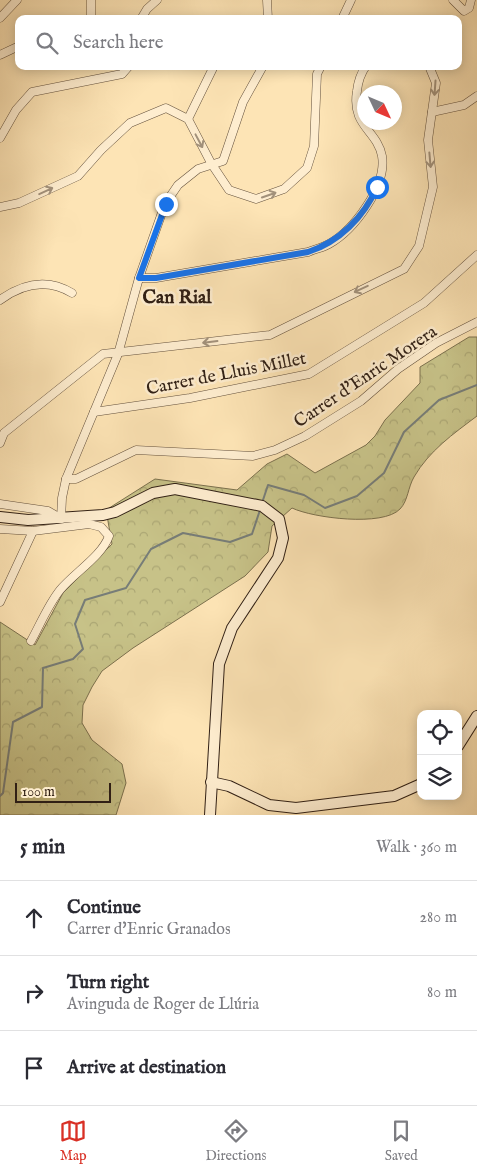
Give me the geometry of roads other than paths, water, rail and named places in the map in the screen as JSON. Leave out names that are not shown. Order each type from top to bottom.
[{"type":"main road","points":[[0,517],[17,520],[61,519],[109,514],[152,493],[175,489],[254,503],[266,507],[279,519],[283,538],[278,558],[232,628],[221,654],[216,678],[210,815]]},
{"type":"main road","points":[[462,740],[477,716]]},
{"type":"main road","points":[[212,782],[229,786],[269,805],[296,808],[394,796],[417,786]]},
{"type":"street","points":[[0,18],[17,0]]},
{"type":"street","points":[[91,0],[91,15]]},
{"type":"street","points":[[143,15],[157,0]]},
{"type":"street","points":[[344,15],[351,0]]},
{"type":"street","points":[[453,0],[464,11],[469,8],[472,0]]},
{"type":"street","points":[[268,15],[269,2]]},
{"type":"street","points":[[0,55],[15,48]]},
{"type":"street","points":[[0,138],[16,110],[32,92],[122,74],[126,70]]},
{"type":"street","points":[[188,119],[212,70]]},
{"type":"street","points":[[0,504],[48,511],[61,519],[62,498],[66,479],[118,354],[139,278],[169,197],[184,179],[198,169],[213,167],[223,161],[243,102],[261,70]]},
{"type":"street","points":[[0,207],[19,203],[78,176],[101,150],[130,124],[166,108],[188,119],[213,167],[229,190],[256,199],[284,189],[307,168],[314,146],[318,70]]},
{"type":"street","points":[[139,278],[156,278],[308,252],[328,244],[342,234],[370,201],[382,172],[380,149],[361,121],[356,107],[359,82],[364,70]]},
{"type":"street","points":[[0,443],[4,434],[103,354],[118,354],[270,335],[404,269],[419,246],[433,187],[428,140],[436,83],[431,70]]},
{"type":"street","points":[[432,112],[464,105],[477,96]]},
{"type":"street","name":"Carrer de Lluis Millet","points":[[94,412],[190,398],[309,374],[424,303],[477,255]]},
{"type":"street","points":[[0,300],[26,285],[61,286],[72,293]]},
{"type":"street","name":"Carrer d'Enric Morera","points":[[66,479],[76,479],[136,450],[253,456],[275,450],[305,436],[361,401],[398,369],[436,343],[477,322]]},
{"type":"street","points":[[0,529],[33,531],[90,524],[101,527],[109,536],[105,547],[75,573],[58,592],[31,641]]},
{"type":"street","points":[[0,602],[33,531]]},
{"type":"waterway","points":[[262,503],[268,485],[304,495],[325,508],[357,496],[384,473],[404,432],[439,400],[477,385]]},
{"type":"waterway","points":[[0,796],[3,793],[13,722],[42,707],[43,668],[73,659],[83,649],[75,624],[85,600],[126,588],[151,549],[183,533],[230,542],[252,534],[260,510]]},
{"type":"district","name":"Can Rial","points":[[177,296]]}]
